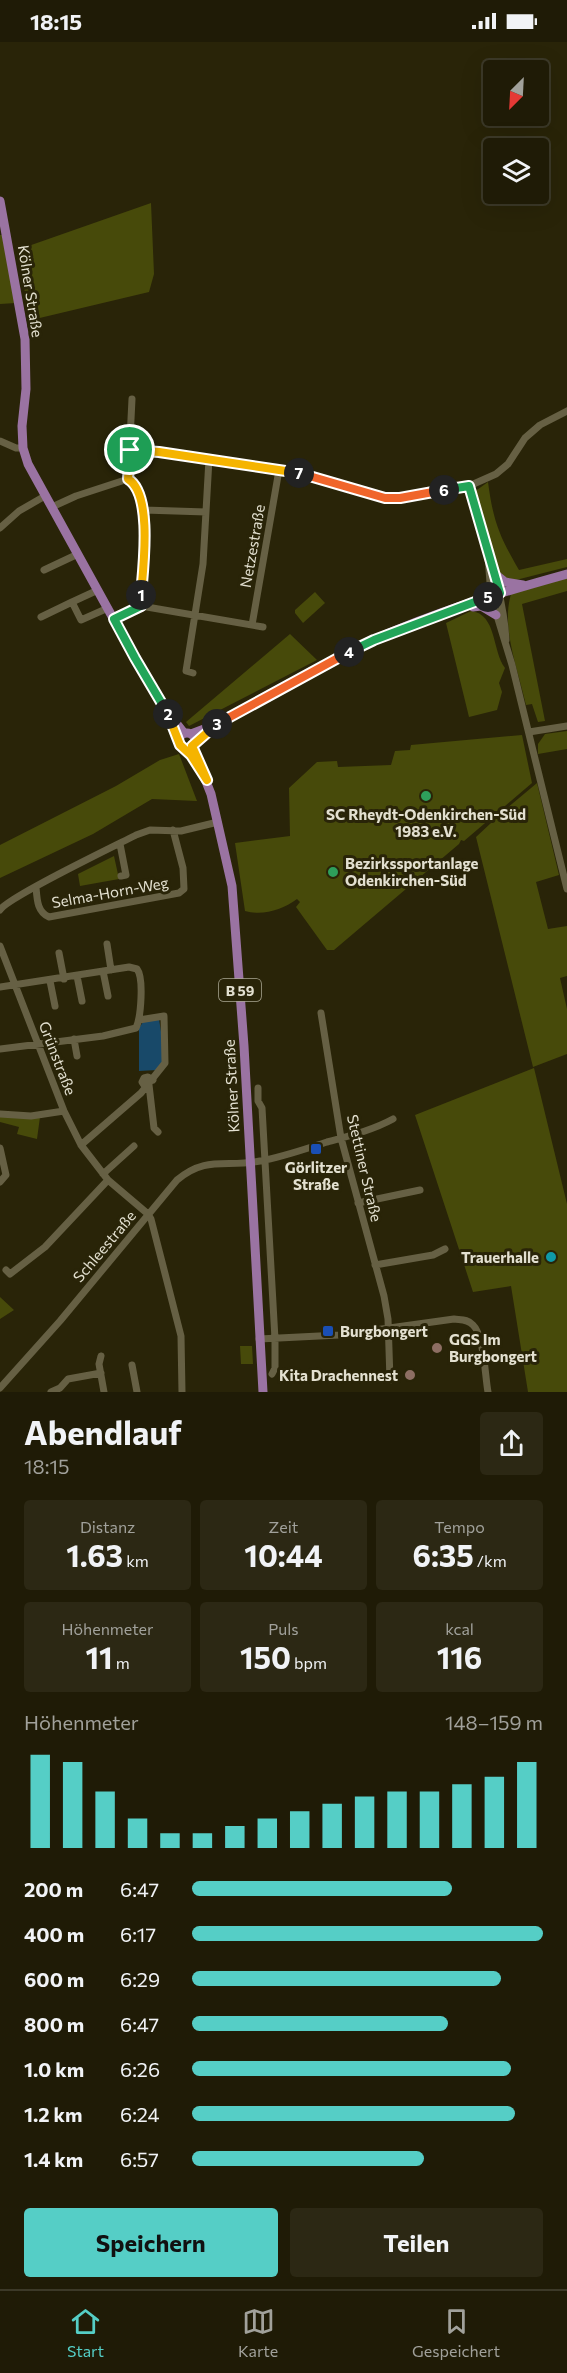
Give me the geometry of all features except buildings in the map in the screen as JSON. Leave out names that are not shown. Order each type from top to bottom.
[{"type":"main road","name":"Kölner Straße","points":[[0,201],[25,339],[26,389],[22,426],[23,448],[28,464],[135,658],[188,741],[207,780],[218,822],[232,886],[263,1392]]},
{"type":"main road","points":[[188,741],[363,645],[435,616],[567,573]]},
{"type":"main road","points":[[495,574],[506,582],[526,585]]},
{"type":"main road","points":[[435,616],[481,606],[496,615]]},
{"type":"street","points":[[128,479],[132,399]]},
{"type":"street","points":[[130,450],[209,459],[314,476],[385,498],[400,498],[469,486],[496,474],[508,464],[525,438],[540,425],[567,411]]},
{"type":"street","points":[[0,441],[16,448],[23,448]]},
{"type":"street","points":[[193,673],[186,671],[203,564],[209,459]]},
{"type":"street","name":"Netzestraße","points":[[252,626],[279,470]]},
{"type":"street","points":[[51,507],[128,479]]},
{"type":"street","points":[[128,479],[133,482],[144,510],[141,606]]},
{"type":"street","points":[[469,486],[488,556],[506,646]]},
{"type":"street","points":[[0,528],[20,511],[45,496]]},
{"type":"street","points":[[144,510],[206,512]]},
{"type":"street","points":[[44,570],[78,554]]},
{"type":"street","points":[[488,556],[495,574],[496,615],[529,732],[567,889]]},
{"type":"street","points":[[41,617],[98,590]]},
{"type":"street","points":[[72,602],[81,620],[108,608]]},
{"type":"street","points":[[114,619],[141,606],[263,627]]},
{"type":"street","points":[[529,732],[567,726]]},
{"type":"street","points":[[0,910],[2,906],[150,830],[202,827],[218,822]]},
{"type":"street","name":"Selma-Horn-Weg","points":[[36,888],[39,909],[43,915],[49,917],[179,893],[184,889],[185,879],[173,830]]},
{"type":"street","points":[[120,844],[126,875],[121,876]]},
{"type":"street","points":[[107,944],[111,970]]},
{"type":"street","name":"Grünstraße","points":[[0,946],[64,1111],[81,1145],[105,1177],[148,1214]]},
{"type":"street","points":[[59,952],[64,979]]},
{"type":"street","points":[[0,987],[111,970],[134,968],[140,972],[139,1020],[136,1028],[0,1049]]},
{"type":"street","points":[[103,971],[108,996]]},
{"type":"street","points":[[77,976],[82,1001]]},
{"type":"street","points":[[50,981],[55,1006]]},
{"type":"street","name":"Stettiner Straße","points":[[321,1013],[341,1138],[384,1296],[388,1329]]},
{"type":"street","points":[[81,1145],[149,1084],[166,1059],[164,1017],[139,1020]]},
{"type":"street","points":[[74,1039],[77,1056]]},
{"type":"street","points":[[149,1084],[154,1128],[158,1132]]},
{"type":"street","name":"Kölner Straße","points":[[258,1088],[258,1101],[262,1108],[275,1339],[275,1368],[272,1374]]},
{"type":"street","points":[[0,1114],[31,1116],[64,1111]]},
{"type":"street","points":[[250,1163],[341,1138],[383,1125],[393,1119]]},
{"type":"street","points":[[6,1270],[10,1274],[45,1247],[133,1144]]},
{"type":"street","points":[[0,1182],[6,1175],[1,1153]]},
{"type":"street","name":"Schleestraße","points":[[0,1388],[60,1321],[177,1180],[194,1167],[204,1164],[250,1163]]},
{"type":"street","points":[[358,1203],[420,1190]]},
{"type":"street","points":[[148,1214],[181,1336],[182,1392]]},
{"type":"street","points":[[375,1264],[433,1256],[445,1249]]},
{"type":"street","points":[[260,1339],[388,1329],[454,1319],[470,1322],[479,1335],[488,1392]]},
{"type":"street","points":[[388,1329],[390,1380]]},
{"type":"street","points":[[101,1356],[99,1364],[104,1392]]},
{"type":"street","points":[[132,1365],[137,1392]]},
{"type":"street","points":[[51,1392],[60,1388],[68,1379],[100,1373]]},
{"type":"shaded area","points":[[151,203],[154,274],[149,292],[27,321],[26,298],[17,250]]},
{"type":"shaded area","points":[[0,235],[2,235],[16,303],[0,304]]},
{"type":"shaded area","points":[[488,482],[498,527],[519,570],[567,559],[567,567],[512,581],[496,572],[474,492]]},
{"type":"shaded area","points":[[567,578],[567,591],[522,604],[545,721],[538,722],[532,704],[526,705],[509,635],[508,607],[511,594]]},
{"type":"shaded area","points":[[315,592],[325,603],[303,623],[295,610]]},
{"type":"shaded area","points":[[471,611],[479,614],[490,626],[505,668],[499,683],[502,692],[497,710],[469,717],[446,623]]},
{"type":"shaded area","points":[[290,634],[317,660],[189,726],[186,722]]},
{"type":"shaded area","points":[[567,731],[567,749],[538,754],[538,744],[545,734]]},
{"type":"shaded area","name":"Bezirkssportanlage Odenkirchen-Süd","points":[[522,735],[532,783],[464,841],[461,840],[334,950],[327,950],[296,907],[300,902],[297,899],[272,911],[259,913],[245,911],[235,843],[290,836],[289,788],[317,762],[337,761],[338,767],[391,765],[395,751],[410,750],[411,745]]},
{"type":"shaded area","points":[[179,754],[197,801],[152,799],[93,834],[0,878],[0,845],[116,786],[160,760]]},
{"type":"shaded area","points":[[537,783],[559,875],[536,882],[548,929],[567,926],[567,976],[560,978],[567,1009],[567,1054],[533,1067],[476,837]]},
{"type":"shaded area","points":[[114,856],[119,879],[80,886],[78,874]]},
{"type":"shaded area","points":[[534,1068],[567,1204],[567,1392],[528,1392],[511,1286],[473,1292],[415,1115]]},
{"type":"shaded area","points":[[0,1116],[40,1117],[37,1139],[17,1134],[19,1127],[0,1122]]},
{"type":"shaded area","points":[[0,1297],[14,1310],[0,1319]]},
{"type":"shaded area","points":[[240,1346],[252,1346],[253,1364],[241,1364]]},
{"type":"water","points":[[159,1019],[165,1057],[157,1070],[139,1071],[139,1028],[143,1022]]},
{"type":"place","name":"SC Rheydt-Odenkirchen-Süd 1983 e.V.","points":[[426,796]]},
{"type":"place","name":"Bezirkssportanlage Odenkirchen-Süd","points":[[333,872]]},
{"type":"place","name":"Görlitzer Straße","points":[[316,1149]]},
{"type":"place","name":"Trauerhalle","points":[[551,1257]]},
{"type":"place","name":"Burgbongert","points":[[328,1331]]},
{"type":"place","name":"GGS Im Burgbongert","points":[[437,1348]]},
{"type":"place","name":"Kita Drachennest","points":[[410,1375]]},
{"type":"route","points":[[130,450],[298,472],[385,498],[400,498],[469,486],[500,593],[374,640],[320,666],[214,725],[192,746],[207,780],[191,755],[180,745],[169,714],[114,619],[141,606],[145,522],[144,510],[133,482],[128,479],[130,450]]}]
